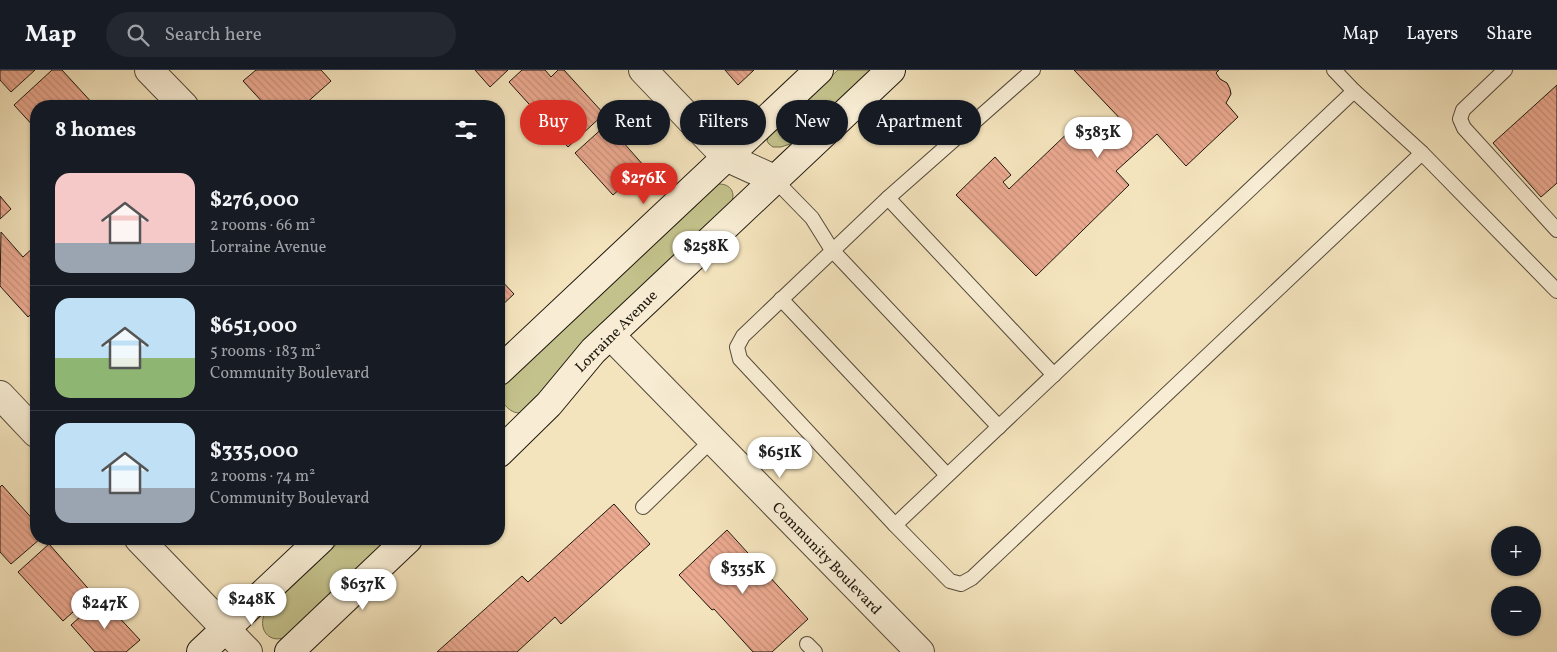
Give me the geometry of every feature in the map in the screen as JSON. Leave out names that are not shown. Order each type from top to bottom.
[{"type":"street","points":[[149,70],[178,100]]},
{"type":"street","points":[[643,70],[726,158],[774,179]]},
{"type":"street","points":[[505,365],[819,70]]},
{"type":"street","name":"Lorraine Avenue","points":[[505,440],[549,404],[579,367],[610,335],[891,70]]},
{"type":"street","name":"Community Boulevard","points":[[610,335],[920,652]]},
{"type":"street","points":[[0,396],[30,427]]},
{"type":"street","points":[[145,545],[248,652]]},
{"type":"street","points":[[202,652],[316,545]]},
{"type":"street","points":[[289,652],[402,545]]},
{"type":"lane","points":[[1033,70],[832,250],[743,336],[736,347],[740,359],[895,525],[950,581],[961,584],[972,578],[1422,153]]},
{"type":"lane","points":[[1334,70],[1354,91],[1422,153],[1557,292]]},
{"type":"lane","points":[[1505,70],[1463,110],[1460,119],[1464,128],[1557,230]]},
{"type":"lane","points":[[895,525],[1354,91]]},
{"type":"lane","points":[[774,179],[812,218],[832,250],[999,427]]},
{"type":"lane","points":[[888,198],[1054,376]]},
{"type":"lane","points":[[781,299],[948,475]]},
{"type":"lane","points":[[643,508],[712,440]]},
{"type":"shaded area","points":[[838,70],[871,70],[839,100],[806,100]]},
{"type":"shaded area","points":[[776,128],[776,145],[787,145],[773,147],[767,141],[769,135]]},
{"type":"shaded area","points":[[719,184],[729,187],[733,193],[731,203],[527,409],[516,413],[506,407],[505,384]]},
{"type":"shaded area","points":[[336,545],[384,545],[288,636],[275,639],[266,634],[263,617],[266,611]]},
{"type":"building","points":[[0,70],[35,70],[11,92],[0,80]]},
{"type":"building","points":[[52,70],[62,70],[90,100],[30,100],[30,122],[14,105]]},
{"type":"building","points":[[256,70],[321,70],[331,81],[310,100],[260,100],[243,81]]},
{"type":"building","points":[[475,70],[508,70],[490,87]]},
{"type":"building","points":[[522,70],[545,70],[551,77],[558,70],[564,70],[597,106],[597,120],[587,130],[587,100],[525,100],[509,82]]},
{"type":"building","points":[[725,70],[754,70],[738,85]]},
{"type":"building","points":[[1074,70],[1219,70],[1216,73],[1220,79],[1227,83],[1230,89],[1231,94],[1226,103],[1238,117],[1186,166],[1157,134],[1116,171],[1129,185],[1036,276],[956,195],[995,157],[1011,175],[1003,182],[1009,189],[1075,126],[1098,152],[1126,125]]},
{"type":"building","points":[[1557,85],[1557,183],[1541,197],[1493,143]]},
{"type":"building","points":[[597,133],[597,145],[626,145],[645,167],[613,195],[575,153],[584,145],[587,145],[587,142]]},
{"type":"building","points":[[0,196],[11,209],[0,219]]},
{"type":"building","points":[[1,232],[23,257],[30,251],[30,315],[28,317],[0,286]]},
{"type":"building","points":[[505,284],[514,294],[505,302]]},
{"type":"building","points":[[2,485],[30,516],[30,545],[33,545],[11,564],[0,552],[0,487]]},
{"type":"building","points":[[614,504],[650,544],[561,624],[555,617],[517,652],[437,652],[522,576],[528,582]]},
{"type":"building","points":[[727,530],[808,619],[772,652],[753,652],[714,609],[712,610],[679,575]]},
{"type":"building","points":[[50,545],[93,594],[63,621],[18,572]]},
{"type":"building","points":[[101,598],[140,640],[126,652],[95,652],[71,625]]}]
